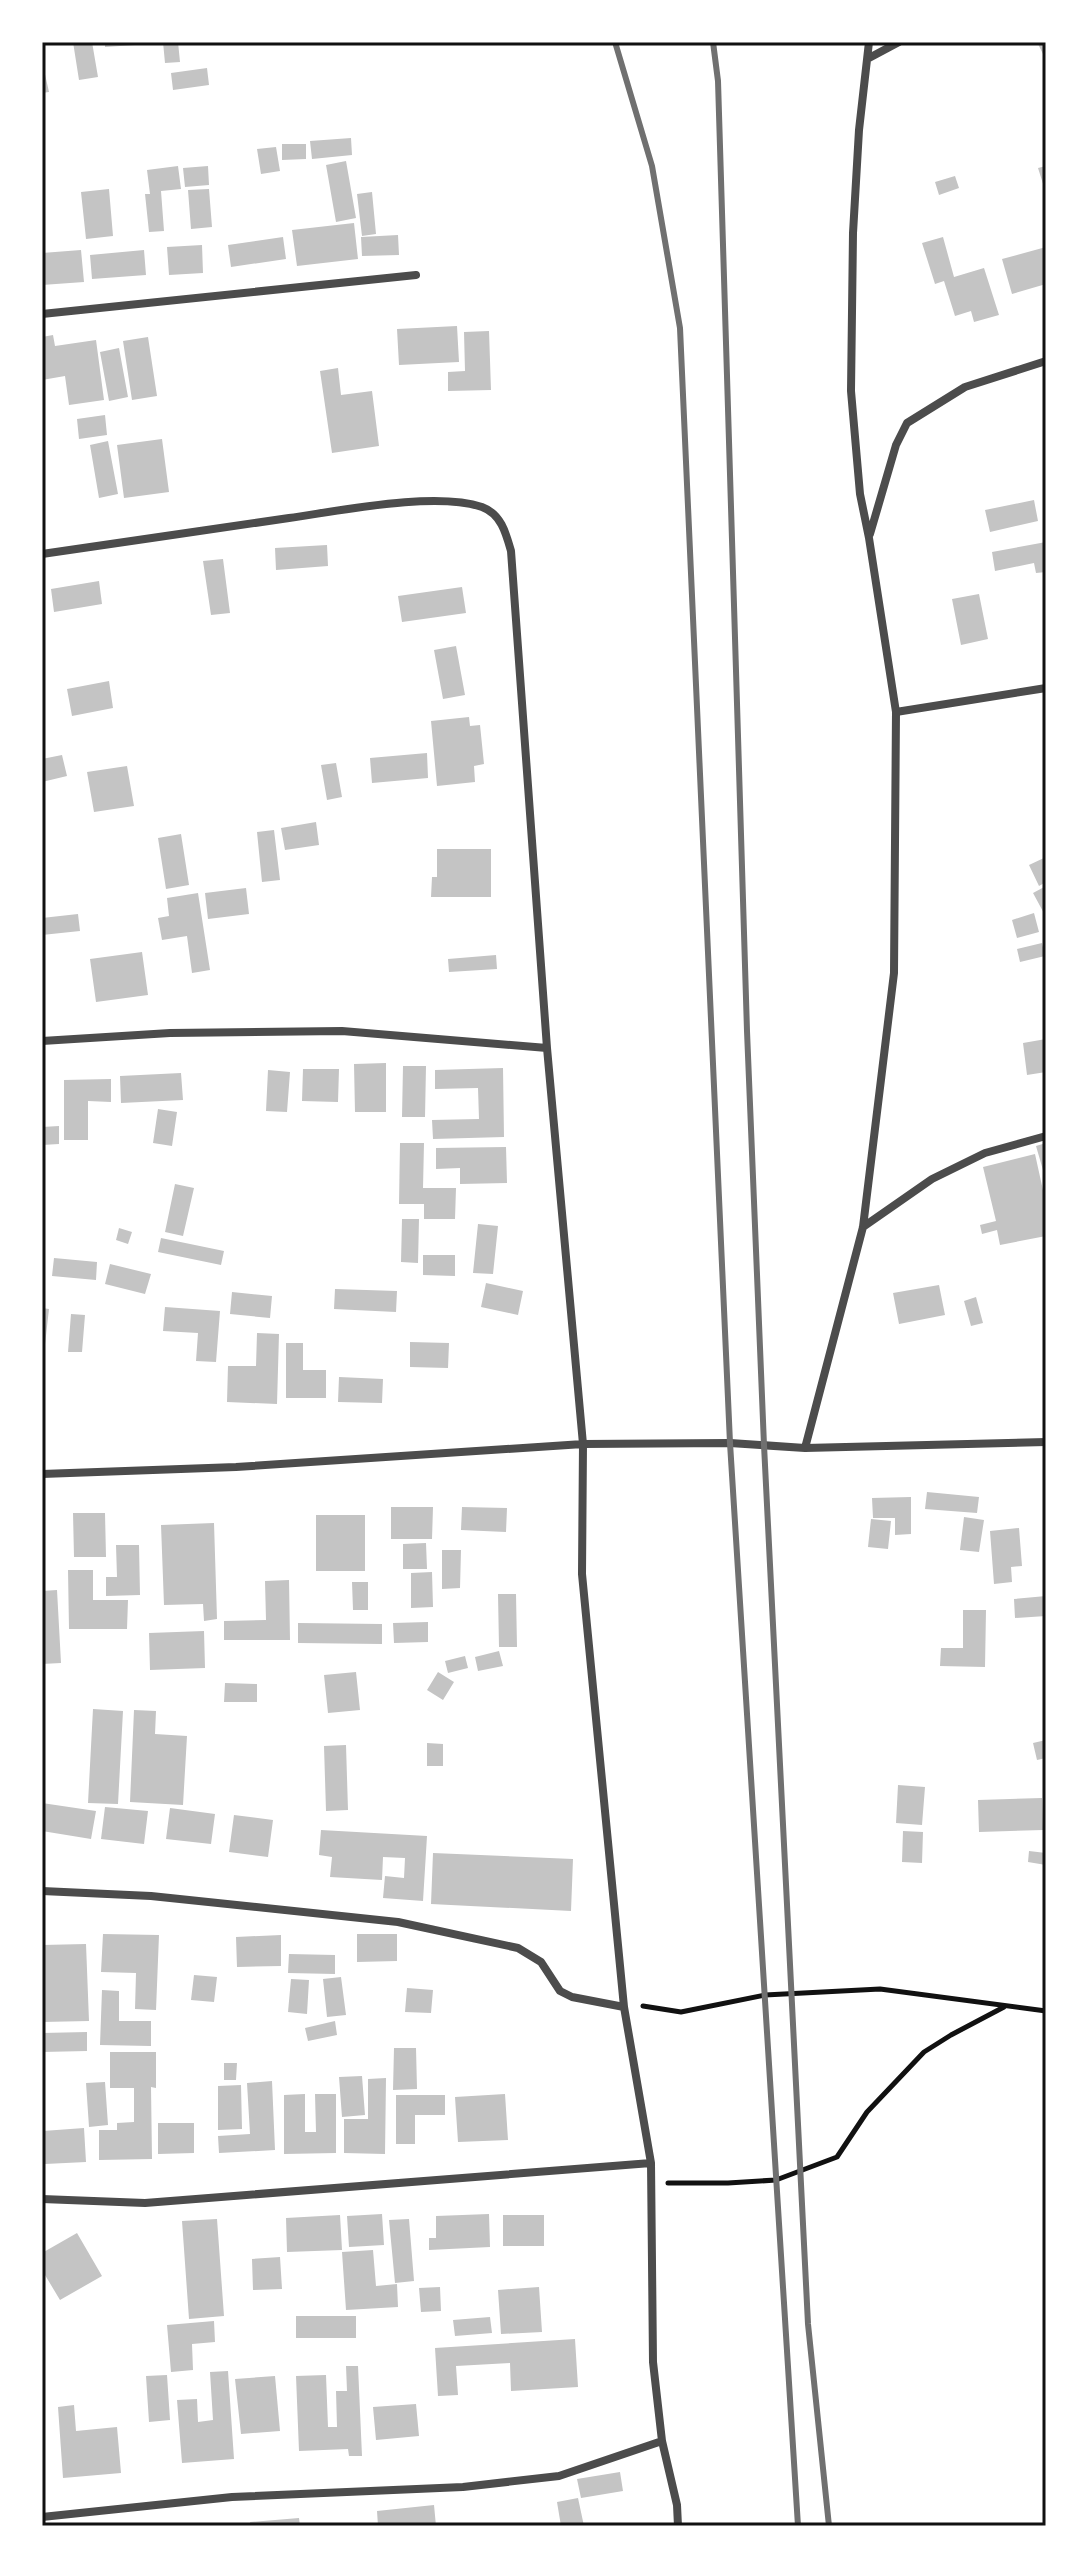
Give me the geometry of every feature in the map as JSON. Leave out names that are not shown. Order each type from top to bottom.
[{"type":"street","points":[[805,1448],[863,1227],[894,973],[896,712],[860,494],[851,391],[853,233],[859,130],[869,42]]},
{"type":"street","points":[[869,58],[899,42]]},
{"type":"street","points":[[42,314],[416,275]]},
{"type":"street","points":[[869,538],[896,445],[907,423],[965,387],[1046,361]]},
{"type":"street","points":[[42,554],[373,506],[459,502],[494,514],[504,529],[511,551],[547,1048],[583,1444],[582,1574],[624,2003],[651,2163],[653,2362],[662,2441],[677,2505],[678,2526]]},
{"type":"street","points":[[896,712],[1046,688]]},
{"type":"street","points":[[42,1041],[170,1033],[342,1031],[547,1048]]},
{"type":"street","points":[[863,1227],[932,1179],[985,1153],[1046,1136]]},
{"type":"street","points":[[42,1474],[236,1467],[583,1444],[730,1443],[805,1448],[1046,1442]]},
{"type":"street","points":[[42,1891],[151,1896],[398,1922],[518,1948],[541,1962],[560,1991],[572,1997],[624,2003]]},
{"type":"street","points":[[42,2199],[145,2203],[651,2163]]},
{"type":"street","points":[[42,2517],[232,2497],[463,2487],[559,2476],[662,2441]]},
{"type":"path","points":[[624,2003],[681,2012],[765,1995],[880,1989],[1046,2011]]},
{"type":"path","points":[[651,2183],[776,2180],[824,2163],[843,2150],[867,2112],[924,2052],[1005,2006]]},
{"type":"building","points":[[73,42],[92,42],[98,77],[79,80]]},
{"type":"building","points":[[105,42],[150,42],[150,44],[105,47]]},
{"type":"building","points":[[163,42],[178,42],[180,62],[165,63]]},
{"type":"building","points":[[1037,42],[1046,42],[1046,60]]},
{"type":"building","points":[[42,61],[49,92],[42,93]]},
{"type":"building","points":[[207,68],[209,85],[173,90],[171,73]]},
{"type":"building","points":[[351,138],[352,155],[312,159],[310,141]]},
{"type":"building","points":[[282,144],[306,144],[306,159],[282,160]]},
{"type":"building","points":[[276,147],[280,171],[261,174],[257,149]]},
{"type":"building","points":[[346,161],[356,218],[336,222],[326,165]]},
{"type":"building","points":[[178,166],[181,189],[161,191],[164,231],[149,232],[145,194],[150,194],[147,170]]},
{"type":"building","points":[[208,166],[209,185],[185,187],[183,168]]},
{"type":"building","points":[[1046,166],[1046,189],[1045,190],[1038,168]]},
{"type":"building","points":[[955,176],[959,188],[939,195],[935,182]]},
{"type":"building","points":[[109,189],[113,236],[86,239],[81,192]]},
{"type":"building","points":[[209,189],[212,227],[191,229],[188,190]]},
{"type":"building","points":[[372,192],[376,234],[362,236],[357,194]]},
{"type":"building","points":[[354,223],[358,259],[297,266],[292,230]]},
{"type":"building","points":[[398,235],[399,255],[362,256],[361,237]]},
{"type":"building","points":[[283,237],[286,259],[231,267],[228,245]]},
{"type":"building","points":[[943,237],[954,277],[984,268],[999,315],[974,322],[971,311],[955,316],[944,281],[935,284],[922,243]]},
{"type":"building","points":[[202,245],[203,273],[169,275],[167,247]]},
{"type":"building","points":[[1046,247],[1046,284],[1012,294],[1002,259]]},
{"type":"building","points":[[81,250],[84,282],[42,285],[42,253]]},
{"type":"building","points":[[144,250],[146,275],[92,279],[90,255]]},
{"type":"building","points":[[457,326],[459,362],[399,365],[397,329]]},
{"type":"building","points":[[489,331],[491,390],[448,391],[448,372],[465,371],[464,332]]},
{"type":"building","points":[[53,335],[55,346],[96,340],[104,400],[69,405],[65,376],[42,380],[42,337]]},
{"type":"building","points":[[148,337],[157,396],[132,400],[123,341]]},
{"type":"building","points":[[119,348],[128,397],[109,401],[100,352]]},
{"type":"building","points":[[338,368],[341,395],[372,391],[379,446],[332,453],[320,371]]},
{"type":"building","points":[[105,415],[107,435],[79,439],[77,419]]},
{"type":"building","points":[[162,439],[169,492],[124,498],[117,445]]},
{"type":"building","points":[[108,441],[118,494],[99,498],[90,445]]},
{"type":"building","points":[[1034,500],[1038,521],[990,532],[985,510]]},
{"type":"building","points":[[1046,542],[1046,572],[1036,573],[1034,563],[995,571],[992,552]]},
{"type":"building","points":[[327,545],[328,566],[276,570],[275,548]]},
{"type":"building","points":[[223,559],[230,613],[211,615],[203,561]]},
{"type":"building","points":[[99,581],[102,604],[54,612],[51,589]]},
{"type":"building","points":[[462,587],[466,613],[402,622],[398,596]]},
{"type":"building","points":[[979,594],[988,639],[961,645],[952,599]]},
{"type":"building","points":[[456,646],[465,695],[443,699],[434,650]]},
{"type":"building","points":[[109,681],[113,708],[72,716],[67,689]]},
{"type":"building","points":[[469,717],[470,726],[480,725],[484,764],[474,766],[475,782],[437,786],[431,721]]},
{"type":"building","points":[[427,753],[428,778],[372,783],[370,758]]},
{"type":"building","points":[[62,755],[67,776],[42,782],[42,759]]},
{"type":"building","points":[[336,763],[342,797],[327,800],[321,765]]},
{"type":"building","points":[[127,766],[134,806],[94,812],[87,772]]},
{"type":"building","points":[[316,822],[319,845],[285,850],[281,828]]},
{"type":"building","points":[[274,830],[280,880],[262,882],[257,832]]},
{"type":"building","points":[[181,834],[189,885],[166,889],[158,838]]},
{"type":"building","points":[[437,849],[491,849],[491,897],[431,897],[432,877],[437,877]]},
{"type":"building","points":[[1046,857],[1046,882],[1039,886],[1029,865]]},
{"type":"building","points":[[1046,886],[1046,917],[1033,893]]},
{"type":"building","points":[[246,888],[249,914],[208,919],[205,893]]},
{"type":"building","points":[[198,893],[210,970],[192,973],[187,936],[162,940],[158,918],[169,916],[167,898]]},
{"type":"building","points":[[1034,913],[1039,932],[1017,938],[1012,920]]},
{"type":"building","points":[[78,914],[80,931],[42,935],[42,918]]},
{"type":"building","points":[[1042,943],[1045,956],[1020,962],[1017,949]]},
{"type":"building","points":[[142,952],[148,995],[96,1002],[90,959]]},
{"type":"building","points":[[496,955],[497,969],[449,972],[448,959]]},
{"type":"building","points":[[1046,1039],[1046,1072],[1027,1075],[1023,1043]]},
{"type":"building","points":[[386,1063],[386,1112],[355,1112],[354,1064]]},
{"type":"building","points":[[403,1066],[426,1066],[425,1117],[402,1117]]},
{"type":"building","points":[[503,1068],[504,1137],[433,1139],[432,1120],[479,1119],[478,1088],[435,1089],[435,1070]]},
{"type":"building","points":[[303,1069],[339,1069],[338,1102],[302,1101]]},
{"type":"building","points":[[268,1070],[290,1072],[287,1112],[266,1111]]},
{"type":"building","points":[[181,1073],[183,1100],[121,1103],[120,1076]]},
{"type":"building","points":[[111,1079],[111,1102],[88,1101],[88,1140],[64,1140],[64,1080]]},
{"type":"building","points":[[158,1109],[177,1112],[172,1146],[153,1143]]},
{"type":"building","points":[[59,1126],[59,1144],[42,1145],[42,1127]]},
{"type":"building","points":[[400,1143],[424,1143],[423,1188],[456,1188],[455,1219],[424,1219],[424,1204],[399,1204]]},
{"type":"building","points":[[1046,1143],[1046,1177],[1045,1177],[1036,1146]]},
{"type":"building","points":[[506,1147],[507,1183],[460,1184],[460,1168],[436,1169],[436,1148]]},
{"type":"building","points":[[1035,1154],[1046,1204],[1046,1236],[1000,1245],[997,1230],[982,1234],[980,1225],[996,1221],[983,1167]]},
{"type":"building","points":[[175,1184],[194,1188],[183,1236],[165,1232]]},
{"type":"building","points":[[402,1219],[419,1219],[418,1263],[401,1262]]},
{"type":"building","points":[[478,1224],[498,1226],[493,1274],[473,1273]]},
{"type":"building","points":[[119,1228],[132,1232],[128,1244],[116,1240]]},
{"type":"building","points":[[161,1238],[224,1251],[221,1265],[158,1252]]},
{"type":"building","points":[[423,1255],[455,1255],[455,1276],[423,1275]]},
{"type":"building","points":[[54,1258],[97,1262],[96,1280],[52,1276]]},
{"type":"building","points":[[110,1264],[151,1274],[145,1294],[105,1284]]},
{"type":"building","points":[[486,1283],[523,1291],[518,1315],[481,1307]]},
{"type":"building","points":[[939,1285],[945,1315],[899,1324],[893,1293]]},
{"type":"building","points":[[335,1289],[397,1291],[396,1312],[334,1309]]},
{"type":"building","points":[[232,1292],[272,1296],[270,1318],[230,1314]]},
{"type":"building","points":[[976,1297],[983,1323],[971,1326],[964,1301]]},
{"type":"building","points":[[165,1307],[220,1311],[216,1362],[196,1361],[198,1333],[163,1331]]},
{"type":"building","points":[[42,1308],[49,1309],[44,1353],[42,1353]]},
{"type":"building","points":[[71,1314],[85,1315],[82,1352],[68,1352]]},
{"type":"building","points":[[257,1333],[279,1334],[277,1404],[227,1402],[228,1366],[256,1366]]},
{"type":"building","points":[[410,1342],[449,1343],[448,1368],[410,1367]]},
{"type":"building","points":[[286,1343],[303,1343],[303,1370],[326,1370],[326,1398],[286,1398]]},
{"type":"building","points":[[339,1377],[383,1379],[382,1403],[338,1402]]},
{"type":"building","points":[[927,1492],[979,1497],[977,1513],[925,1509]]},
{"type":"building","points":[[911,1497],[911,1534],[895,1535],[895,1518],[873,1518],[872,1498]]},
{"type":"building","points":[[391,1507],[433,1507],[432,1539],[391,1539]]},
{"type":"building","points":[[462,1507],[507,1508],[506,1532],[461,1530]]},
{"type":"building","points":[[73,1513],[105,1513],[106,1557],[74,1557]]},
{"type":"building","points":[[316,1515],[365,1515],[365,1571],[316,1571]]},
{"type":"building","points":[[964,1517],[984,1520],[979,1552],[960,1550]]},
{"type":"building","points":[[871,1519],[891,1521],[888,1549],[868,1547]]},
{"type":"building","points":[[214,1523],[217,1619],[204,1621],[203,1604],[164,1605],[161,1525]]},
{"type":"building","points":[[1019,1528],[1022,1566],[1011,1567],[1012,1582],[994,1584],[990,1531]]},
{"type":"building","points":[[426,1543],[427,1569],[403,1569],[403,1544]]},
{"type":"building","points":[[116,1545],[139,1545],[140,1595],[106,1596],[106,1577],[117,1577]]},
{"type":"building","points":[[442,1550],[461,1550],[460,1588],[442,1589]]},
{"type":"building","points":[[68,1570],[93,1570],[93,1600],[128,1600],[127,1629],[69,1629]]},
{"type":"building","points":[[432,1572],[433,1607],[411,1608],[411,1573]]},
{"type":"building","points":[[289,1580],[290,1640],[224,1640],[224,1621],[266,1620],[265,1581]]},
{"type":"building","points":[[352,1582],[368,1582],[368,1610],[353,1610]]},
{"type":"building","points":[[57,1590],[61,1663],[42,1664],[42,1591]]},
{"type":"building","points":[[498,1594],[516,1594],[517,1647],[499,1647]]},
{"type":"building","points":[[1046,1596],[1046,1616],[1015,1618],[1014,1599]]},
{"type":"building","points":[[963,1610],[986,1610],[985,1667],[940,1666],[941,1648],[963,1648]]},
{"type":"building","points":[[428,1622],[428,1642],[394,1643],[393,1623]]},
{"type":"building","points":[[298,1623],[382,1624],[382,1644],[298,1643]]},
{"type":"building","points":[[204,1631],[205,1668],[150,1670],[149,1633]]},
{"type":"building","points":[[499,1651],[503,1666],[478,1671],[475,1657]]},
{"type":"building","points":[[465,1656],[468,1668],[448,1673],[445,1661]]},
{"type":"building","points":[[356,1672],[360,1710],[328,1713],[324,1675]]},
{"type":"building","points":[[438,1672],[454,1682],[443,1700],[427,1690]]},
{"type":"building","points":[[225,1683],[257,1684],[257,1702],[224,1702]]},
{"type":"building","points":[[93,1709],[123,1711],[118,1804],[88,1803]]},
{"type":"building","points":[[134,1710],[156,1711],[155,1734],[187,1736],[183,1805],[130,1802]]},
{"type":"building","points":[[1046,1740],[1046,1758],[1037,1760],[1033,1743]]},
{"type":"building","points":[[427,1743],[443,1744],[443,1766],[427,1766]]},
{"type":"building","points":[[346,1745],[348,1810],[326,1811],[324,1746]]},
{"type":"building","points":[[898,1785],[925,1787],[922,1825],[896,1823]]},
{"type":"building","points":[[1042,1798],[1043,1830],[979,1832],[978,1800]]},
{"type":"building","points":[[42,1803],[96,1811],[91,1839],[42,1831]]},
{"type":"building","points":[[105,1807],[148,1811],[144,1844],[101,1839]]},
{"type":"building","points":[[170,1808],[215,1814],[211,1844],[166,1839]]},
{"type":"building","points":[[234,1815],[273,1820],[268,1857],[229,1852]]},
{"type":"building","points":[[321,1830],[427,1836],[423,1901],[383,1898],[385,1876],[404,1878],[405,1858],[383,1857],[382,1880],[330,1877],[332,1857],[319,1855]]},
{"type":"building","points":[[903,1831],[923,1832],[922,1863],[902,1862]]},
{"type":"building","points":[[1029,1851],[1046,1853],[1046,1865],[1028,1862]]},
{"type":"building","points":[[433,1853],[573,1859],[571,1911],[431,1904]]},
{"type":"building","points":[[103,1934],[159,1935],[156,2010],[135,2009],[136,1973],[101,1972]]},
{"type":"building","points":[[357,1934],[397,1934],[397,1961],[357,1962]]},
{"type":"building","points":[[281,1935],[281,1966],[237,1967],[236,1937]]},
{"type":"building","points":[[86,1944],[89,2021],[42,2022],[42,1945]]},
{"type":"building","points":[[289,1954],[335,1955],[335,1974],[288,1973]]},
{"type":"building","points":[[194,1975],[217,1977],[214,2002],[191,2000]]},
{"type":"building","points":[[341,1977],[346,2015],[327,2017],[323,1979]]},
{"type":"building","points":[[291,1979],[309,1980],[307,2014],[288,2012]]},
{"type":"building","points":[[407,1988],[433,1990],[431,2013],[405,2012]]},
{"type":"building","points":[[102,1990],[119,1991],[119,2021],[151,2021],[151,2046],[100,2045]]},
{"type":"building","points":[[335,2021],[337,2035],[308,2041],[305,2028]]},
{"type":"building","points":[[87,2032],[87,2051],[42,2052],[42,2033]]},
{"type":"building","points":[[394,2048],[416,2048],[417,2089],[393,2090]]},
{"type":"building","points":[[110,2052],[156,2052],[156,2088],[151,2087],[152,2159],[99,2160],[99,2130],[117,2130],[117,2123],[134,2122],[134,2088],[110,2088]]},
{"type":"building","points":[[224,2063],[237,2063],[236,2080],[224,2080]]},
{"type":"building","points":[[362,2076],[365,2115],[342,2117],[339,2077]]},
{"type":"building","points":[[386,2078],[385,2154],[344,2153],[344,2119],[368,2119],[368,2079]]},
{"type":"building","points":[[272,2081],[275,2150],[219,2153],[218,2136],[250,2134],[247,2083]]},
{"type":"building","points":[[105,2082],[108,2125],[89,2127],[86,2083]]},
{"type":"building","points":[[241,2085],[242,2129],[218,2130],[218,2086]]},
{"type":"building","points":[[305,2094],[305,2132],[316,2132],[315,2094],[336,2094],[336,2153],[284,2154],[284,2095]]},
{"type":"building","points":[[505,2094],[508,2140],[458,2142],[455,2097]]},
{"type":"building","points":[[396,2095],[445,2095],[445,2115],[415,2115],[415,2144],[396,2144]]},
{"type":"building","points":[[158,2123],[194,2123],[194,2153],[158,2154]]},
{"type":"building","points":[[84,2128],[86,2162],[45,2164],[43,2131]]},
{"type":"building","points":[[382,2214],[384,2245],[349,2247],[347,2216]]},
{"type":"building","points":[[489,2214],[490,2247],[429,2250],[429,2238],[436,2238],[436,2216]]},
{"type":"building","points":[[340,2215],[342,2250],[287,2252],[286,2218]]},
{"type":"building","points":[[503,2215],[544,2215],[544,2246],[503,2246]]},
{"type":"building","points":[[217,2219],[224,2316],[189,2319],[182,2221]]},
{"type":"building","points":[[409,2219],[414,2281],[395,2283],[389,2220]]},
{"type":"building","points":[[77,2233],[102,2276],[60,2300],[42,2270],[42,2253]]},
{"type":"building","points":[[373,2250],[376,2286],[397,2284],[398,2307],[346,2310],[342,2252]]},
{"type":"building","points":[[280,2257],[282,2289],[253,2290],[252,2259]]},
{"type":"building","points":[[440,2287],[441,2311],[421,2312],[419,2288]]},
{"type":"building","points":[[539,2287],[542,2332],[501,2334],[498,2290]]},
{"type":"building","points":[[296,2316],[356,2316],[356,2338],[296,2338]]},
{"type":"building","points":[[490,2317],[492,2333],[455,2336],[453,2320]]},
{"type":"building","points":[[214,2321],[215,2342],[192,2344],[193,2370],[171,2372],[167,2325]]},
{"type":"building","points":[[575,2339],[578,2387],[511,2391],[510,2363],[456,2366],[458,2395],[438,2396],[435,2348]]},
{"type":"building","points":[[346,2366],[358,2366],[362,2456],[349,2456],[348,2449],[299,2451],[296,2376],[326,2375],[328,2427],[337,2427],[336,2391],[347,2391]]},
{"type":"building","points":[[228,2371],[234,2459],[182,2463],[177,2400],[197,2399],[198,2422],[213,2420],[210,2372]]},
{"type":"building","points":[[167,2375],[170,2420],[149,2422],[146,2376]]},
{"type":"building","points":[[275,2376],[280,2431],[241,2434],[235,2379]]},
{"type":"building","points":[[416,2404],[419,2436],[376,2440],[373,2407]]},
{"type":"building","points":[[74,2405],[76,2431],[117,2427],[121,2473],[63,2478],[58,2407]]},
{"type":"building","points":[[620,2472],[623,2491],[581,2498],[577,2479]]},
{"type":"building","points":[[578,2498],[584,2526],[561,2526],[557,2502]]},
{"type":"building","points":[[434,2505],[436,2526],[378,2526],[377,2511]]},
{"type":"building","points":[[299,2518],[300,2526],[251,2526],[250,2522]]},
{"type":"railway","points":[[615,42],[652,166],[680,328],[730,1443],[798,2526]]},
{"type":"railway","points":[[713,42],[718,81],[747,1031],[764,1445],[808,2324],[829,2526]]}]
